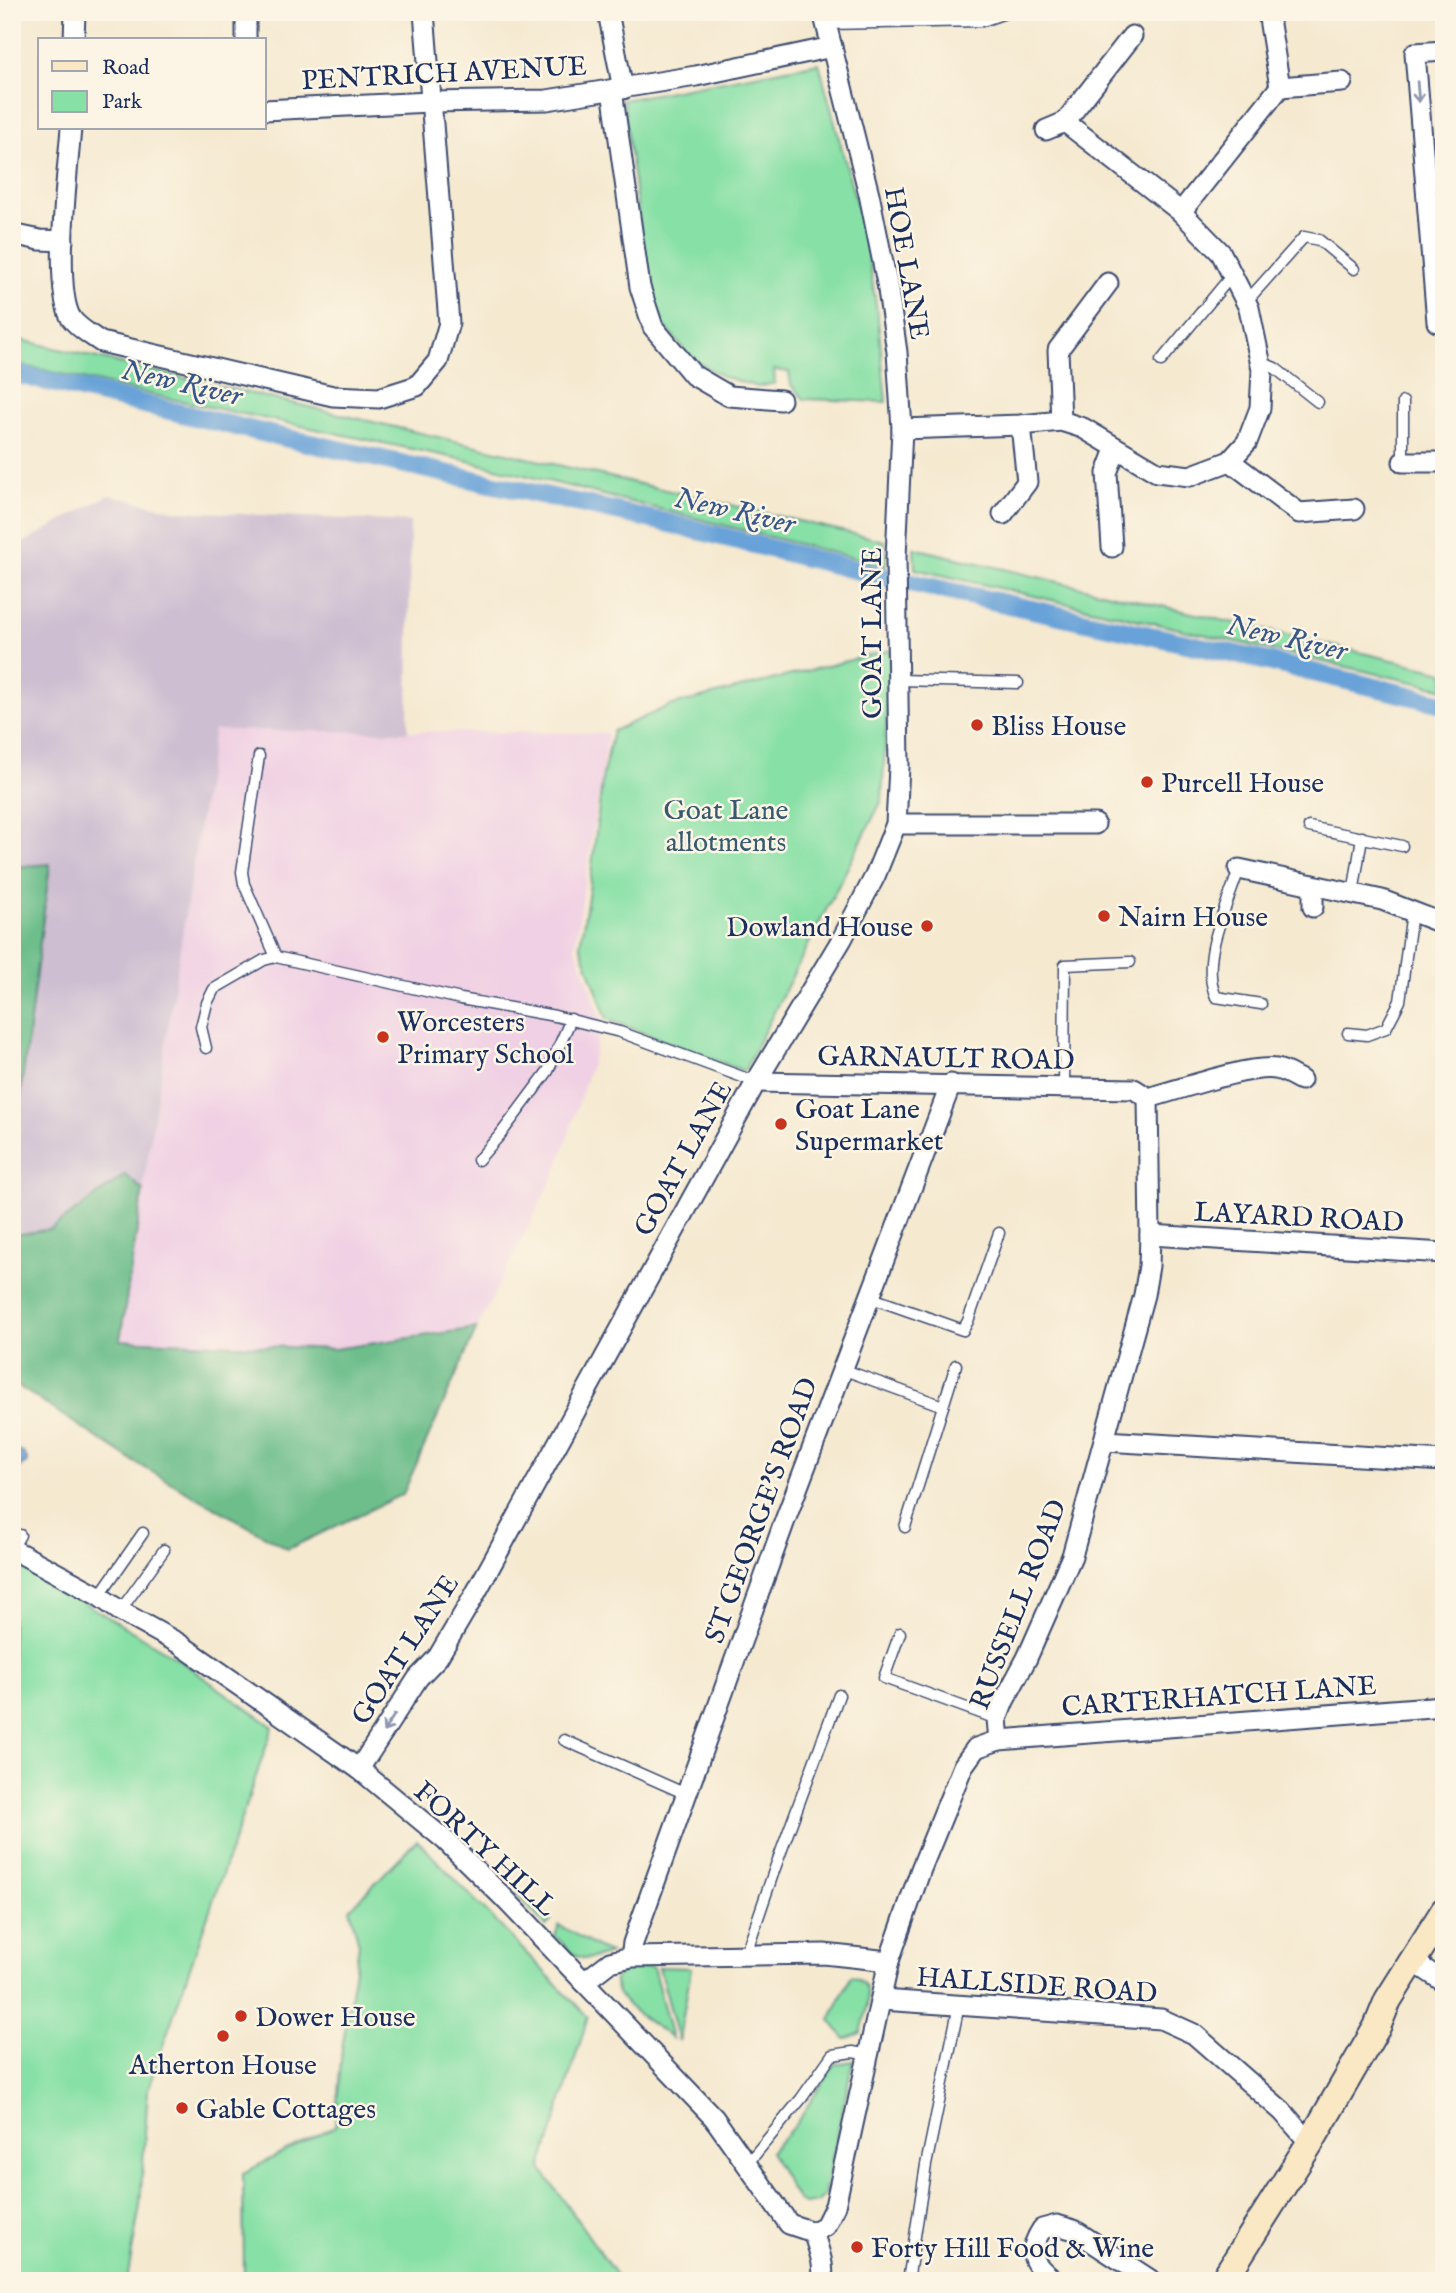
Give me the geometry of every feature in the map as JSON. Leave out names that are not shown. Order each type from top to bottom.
[{"type":"street","points":[[74,38],[75,12]]},
{"type":"street","points":[[246,12],[246,38]]},
{"type":"street","points":[[71,130],[63,240],[65,298],[71,318],[101,342],[333,397],[379,398],[417,386],[438,361],[449,323],[424,12]]},
{"type":"street","points":[[608,12],[640,287],[653,327],[693,375],[729,396],[781,400]]},
{"type":"street","points":[[1268,12],[1280,87]]},
{"type":"street","name":"HOE LANE","points":[[825,18],[869,194],[887,283],[897,352],[902,429],[899,529]]},
{"type":"street","points":[[1046,130],[1065,122],[1132,36]]},
{"type":"street","name":"PENTRICH AVENUE","points":[[266,110],[430,102],[547,100],[696,76],[832,47]]},
{"type":"street","points":[[1444,51],[1415,53],[1437,322],[1444,321]]},
{"type":"street","points":[[1181,212],[1280,87],[1342,82]]},
{"type":"street","points":[[902,429],[1061,421],[1083,428],[1157,472],[1190,476],[1230,461],[1247,442],[1260,408],[1262,370],[1246,302],[1221,253],[1181,212],[1065,122]]},
{"type":"street","points":[[12,234],[40,240],[63,240]]},
{"type":"street","points":[[1061,421],[1058,350],[1108,283]]},
{"type":"street","points":[[1003,514],[1027,482],[1021,425]]},
{"type":"street","points":[[1112,547],[1107,473],[1116,449]]},
{"type":"street","points":[[1230,461],[1299,513],[1354,509]]},
{"type":"street","points":[[1403,462],[1444,462]]},
{"type":"street","name":"GOAT LANE","points":[[359,1769],[418,1678],[438,1657],[479,1587],[756,1082],[842,939],[876,876],[897,824],[899,529]]},
{"type":"street","points":[[897,824],[1095,824]]},
{"type":"street","points":[[1240,869],[1382,900],[1444,924]]},
{"type":"street","points":[[1313,885],[1313,907]]},
{"type":"street","name":"GARNAULT ROAD","points":[[756,1082],[951,1084],[1141,1094],[1259,1070],[1276,1069],[1301,1080]]},
{"type":"street","name":"ST GEORGE'S ROAD","points":[[631,1957],[633,1943],[686,1794],[842,1368],[951,1084]]},
{"type":"street","name":"RUSSELL ROAD","points":[[814,2232],[825,2226],[835,2206],[889,1961],[921,1869],[963,1766],[976,1748],[999,1740],[998,1719],[1004,1701],[1027,1658],[1072,1556],[1144,1295],[1149,1266],[1150,1235],[1141,1094]]},
{"type":"street","name":"LAYARD ROAD","points":[[1150,1235],[1444,1253]]},
{"type":"street","points":[[1104,1441],[1444,1461]]},
{"type":"street","name":"FORTY HILL","points":[[15,1544],[120,1611],[178,1643],[359,1769],[446,1841],[714,2118],[748,2163],[780,2215],[789,2224],[814,2232]]},
{"type":"street","name":"CARTERHATCH LANE","points":[[999,1740],[1444,1706]]},
{"type":"street","points":[[1223,2281],[1311,2143],[1377,2027],[1388,2000],[1444,1911]]},
{"type":"street","points":[[1377,2027],[1398,2011],[1433,1975],[1444,1931]]},
{"type":"street","points":[[584,1982],[610,1962],[631,1957],[824,1954],[889,1961]]},
{"type":"street","name":"HALLSIDE ROAD","points":[[881,2000],[1161,2018],[1194,2034],[1282,2111],[1311,2143]]},
{"type":"street","points":[[1055,2281],[1042,2271],[1032,2258],[1033,2243],[1042,2229],[1057,2225],[1074,2230],[1152,2281]]},
{"type":"street","points":[[814,2232],[822,2264],[821,2281]]},
{"type":"lane","points":[[825,18],[975,16],[982,21],[1008,12]]},
{"type":"lane","points":[[1246,302],[1304,237],[1319,240],[1354,269]]},
{"type":"lane","points":[[1161,361],[1232,275]]},
{"type":"lane","points":[[1260,362],[1275,368],[1318,402]]},
{"type":"lane","points":[[1403,462],[1404,402]]},
{"type":"lane","points":[[899,680],[1018,683]]},
{"type":"lane","points":[[259,756],[242,872],[244,884],[276,957]]},
{"type":"lane","points":[[1309,827],[1402,846]]},
{"type":"lane","points":[[1353,894],[1362,837]]},
{"type":"lane","points":[[1240,869],[1212,948],[1210,983],[1216,997],[1261,1004]]},
{"type":"lane","points":[[1348,1033],[1367,1035],[1386,1028],[1400,1001],[1412,912]]},
{"type":"lane","points":[[206,1048],[201,1027],[214,989],[264,960],[276,957],[461,999],[571,1019],[620,1032],[756,1082]]},
{"type":"lane","points":[[1064,1088],[1065,965],[1130,962]]},
{"type":"lane","points":[[478,1160],[548,1071],[571,1019]]},
{"type":"lane","points":[[869,1297],[963,1330],[999,1233]]},
{"type":"lane","points":[[905,1527],[956,1366]]},
{"type":"lane","points":[[842,1368],[943,1406]]},
{"type":"lane","points":[[99,1596],[143,1533]]},
{"type":"lane","points":[[120,1611],[164,1550]]},
{"type":"lane","points":[[900,1633],[884,1678],[998,1719]]},
{"type":"lane","points":[[745,1956],[839,1695]]},
{"type":"lane","points":[[564,1740],[686,1794]]},
{"type":"lane","points":[[908,2281],[926,2165],[959,2005]]},
{"type":"lane","points":[[748,2163],[802,2099],[832,2055],[853,2052],[869,2055]]},
{"type":"shaded area","points":[[109,495],[178,511],[410,522],[408,732],[214,730],[143,1190],[125,1176],[51,1229],[12,1235],[12,1140],[18,1114],[49,864],[12,867],[12,549]]},
{"type":"shaded area","name":"Worcesters Primary School","points":[[214,730],[608,733],[575,946],[602,1020],[594,1055],[557,1170],[477,1328],[334,1349],[120,1340]]},
{"type":"green space","points":[[819,63],[866,240],[878,318],[886,402],[804,399],[791,385],[789,372],[774,370],[775,383],[758,387],[724,377],[690,357],[664,325],[647,280],[623,100]]},
{"type":"green space","points":[[12,338],[885,541],[886,566],[460,459],[12,363]]},
{"type":"green space","points":[[914,548],[1444,672],[1444,689],[915,569]]},
{"type":"green space","name":"Goat Lane allotments","points":[[890,650],[882,800],[744,1071],[607,1019],[580,945],[603,774],[613,731],[669,706]]},
{"type":"green space","points":[[50,864],[18,1114],[12,1140],[12,867]]},
{"type":"green space","points":[[125,1175],[143,1190],[120,1340],[334,1349],[477,1328],[403,1494],[288,1549],[131,1460],[12,1382],[12,1235],[51,1229]]},
{"type":"green space","points":[[12,1560],[172,1655],[273,1727],[148,2089],[140,2206],[127,2281],[12,2277]]},
{"type":"green space","points":[[417,1840],[588,2017],[541,2168],[620,2281],[244,2281],[243,2173],[335,2126],[342,2049],[359,1944],[350,1909]]},
{"type":"green space","points":[[519,1891],[551,1921],[546,1926],[516,1894]]},
{"type":"green space","points":[[559,1925],[610,1953],[584,1959],[579,1957],[555,1936]]},
{"type":"green space","points":[[653,1967],[672,2038],[627,2005],[616,1987],[615,1978],[624,1972]]},
{"type":"green space","points":[[659,1967],[691,1968],[679,2041]]},
{"type":"green space","points":[[851,1976],[865,1985],[868,2000],[861,2033],[845,2039],[830,2020]]},
{"type":"green space","points":[[853,2061],[824,2195],[818,2202],[804,2204],[798,2201],[770,2152],[795,2125],[835,2064]]},
{"type":"water","points":[[12,1450],[23,1452],[27,1463],[20,1467],[12,1465]]},
{"type":"waterway","name":"New River","points":[[12,373],[264,433],[668,523],[880,576],[1266,661],[1444,704]]},
{"type":"place","name":"Bliss House","points":[[977,725]]},
{"type":"place","name":"Purcell House","points":[[1147,782]]},
{"type":"place","name":"Nairn House","points":[[1104,916]]},
{"type":"place","name":"Dowland House","points":[[927,926]]},
{"type":"place","name":"Worcesters Primary School","points":[[383,1037]]},
{"type":"place","name":"Goat Lane Supermarket","points":[[781,1124]]},
{"type":"place","name":"Dower House","points":[[241,2016]]},
{"type":"place","name":"Atherton House","points":[[223,2036]]},
{"type":"place","name":"Gable Cottages","points":[[182,2108]]},
{"type":"place","name":"Forty Hill Food & Wine","points":[[857,2247]]}]
